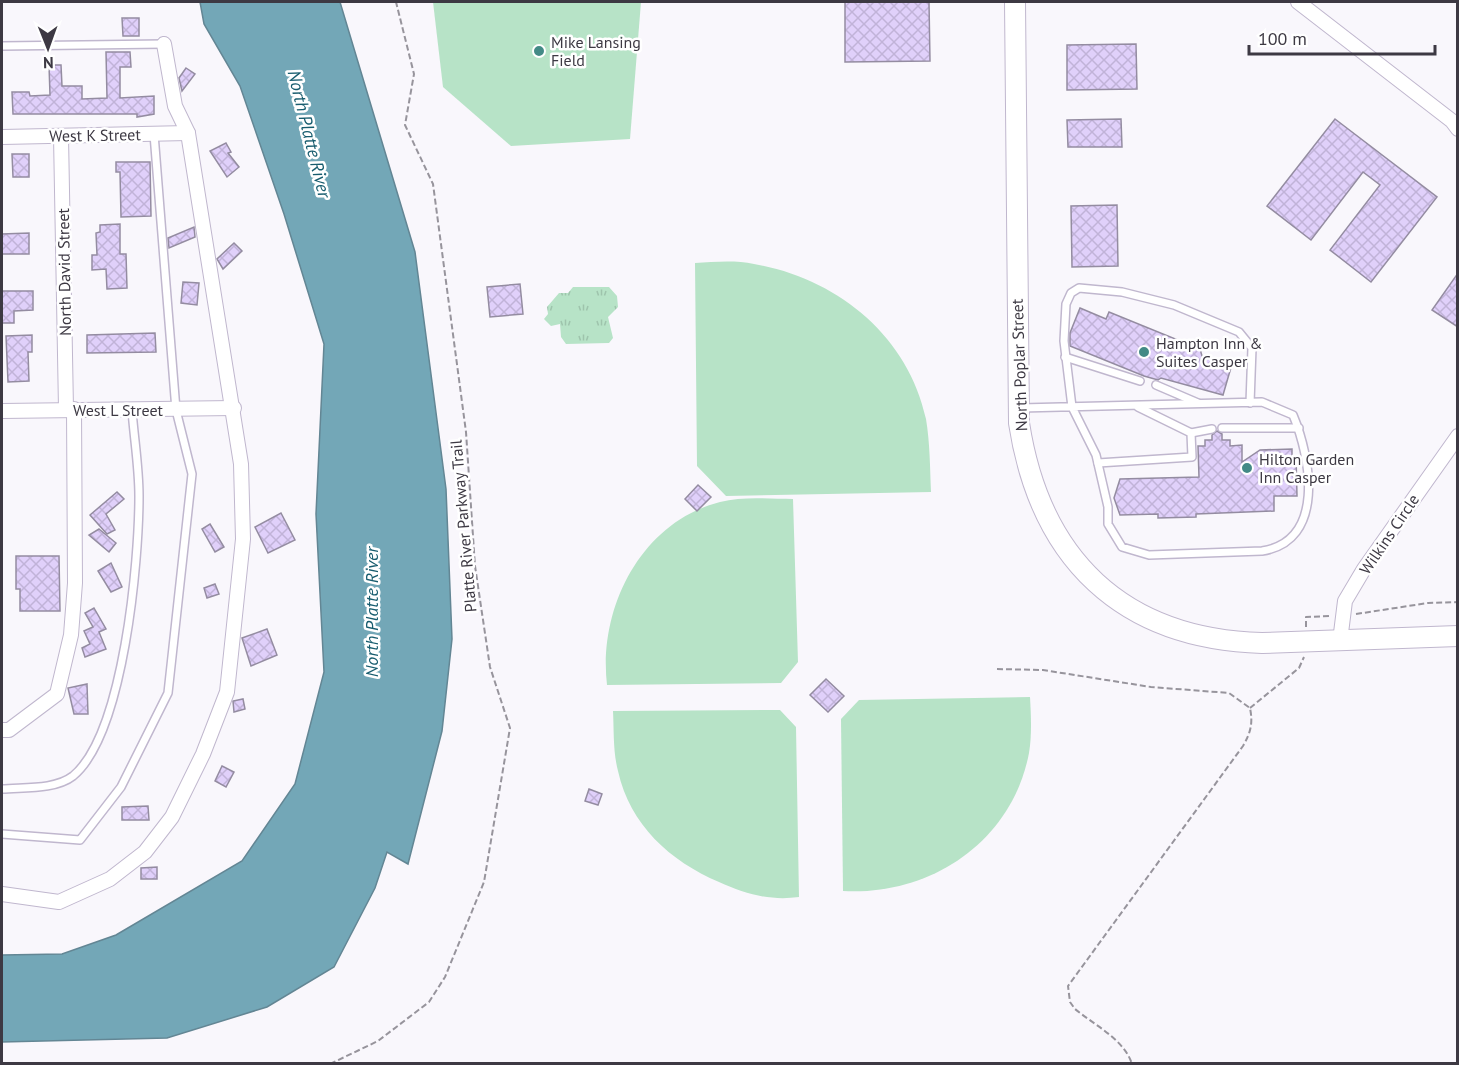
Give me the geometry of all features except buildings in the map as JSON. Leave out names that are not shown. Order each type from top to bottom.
[{"type":"main road","name":"North Poplar Street","points":[[1015,2],[1018,408],[1029,475],[1048,521],[1076,561],[1106,591],[1151,620],[1196,635],[1234,642],[1340,641],[1458,636]]},
{"type":"street","points":[[1298,2],[1452,121],[1458,129]]},
{"type":"street","points":[[2,894],[58,902],[110,879],[145,852],[172,817],[203,754],[227,692],[243,539],[242,464],[188,133],[175,106],[164,44]]},
{"type":"street","name":"West K Street","points":[[2,137],[188,133]]},
{"type":"street","name":"North David Street","points":[[2,730],[9,730],[57,694],[71,635],[75,583],[61,136]]},
{"type":"street","name":"West L Street","points":[[2,411],[234,408]]},
{"type":"street","name":"Wilkins Circle","points":[[1340,641],[1345,601],[1364,570],[1458,436]]},
{"type":"lane","points":[[2,46],[164,44]]},
{"type":"lane","points":[[2,834],[80,840],[121,787],[168,693],[192,474],[176,410],[154,134]]},
{"type":"lane","points":[[1018,408],[1072,407],[1134,405],[1250,403],[1262,402],[1293,415],[1303,438],[1307,472],[1308,511],[1300,527],[1274,549],[1149,555],[1122,547],[1108,524],[1108,507],[1098,464],[1072,407],[1065,357],[1066,304],[1071,293],[1079,288],[1122,292],[1174,305],[1239,332],[1252,348],[1250,403]]},
{"type":"lane","points":[[1065,357],[1140,381]]},
{"type":"lane","points":[[1156,385],[1201,404]]},
{"type":"lane","points":[[1134,405],[1191,433],[1212,429]]},
{"type":"lane","points":[[2,789],[48,785],[72,776],[94,747],[113,700],[133,601],[139,495],[132,410]]},
{"type":"lane","points":[[1222,428],[1299,428]]},
{"type":"lane","points":[[1098,464],[1192,457],[1191,433]]},
{"type":"path","name":"Platte River Parkway Trail","points":[[330,1064],[378,1041],[429,1002],[445,977],[484,882],[508,752],[510,728],[490,666],[475,566],[466,432],[433,184],[405,125],[414,74],[396,2]]},
{"type":"path","points":[[1250,708],[1299,668],[1304,657],[1306,617],[1344,615],[1428,603],[1458,602]]},
{"type":"path","points":[[997,669],[1043,670],[1151,687],[1229,693],[1250,708]]},
{"type":"path","points":[[1132,1064],[1120,1044],[1075,1009],[1070,1002],[1068,986],[1243,746],[1250,734],[1250,708]]},
{"type":"green space","name":"Mike Lansing Field","points":[[433,2],[641,2],[630,139],[511,146],[443,87]]},
{"type":"green space","points":[[739,262],[784,271],[813,282],[840,297],[864,315],[903,361],[917,389],[926,419],[931,492],[726,496],[697,466],[695,263]]},
{"type":"green space","points":[[573,287],[609,287],[617,296],[618,307],[608,317],[613,338],[609,343],[566,344],[561,337],[560,324],[551,326],[544,319],[548,314],[547,307],[559,293],[568,293]]},
{"type":"green space","points":[[747,498],[793,499],[798,662],[781,683],[607,685],[606,656],[610,627],[618,599],[630,572],[647,548],[668,528],[692,512],[720,502]]},
{"type":"green space","points":[[1030,697],[1030,746],[1020,785],[1005,813],[986,837],[962,857],[936,873],[906,884],[875,890],[843,891],[841,719],[859,700]]},
{"type":"green space","points":[[780,710],[796,727],[799,897],[788,898],[758,896],[729,886],[701,873],[669,852],[642,824],[632,808],[618,771],[614,741],[613,711]]},
{"type":"water","name":"North Platte River","points":[[200,2],[340,2],[415,252],[446,489],[452,639],[442,731],[408,864],[387,852],[375,888],[334,967],[267,1007],[167,1038],[2,1042],[2,955],[62,954],[116,935],[242,861],[295,784],[324,672],[316,514],[324,344],[284,214],[240,86],[204,24]]},
{"type":"place","name":"Mike Lansing Field","points":[[539,51]]},
{"type":"place","name":"Hampton Inn & Suites Casper","points":[[1144,352]]},
{"type":"place","name":"Hilton Garden Inn Casper","points":[[1247,468]]}]
